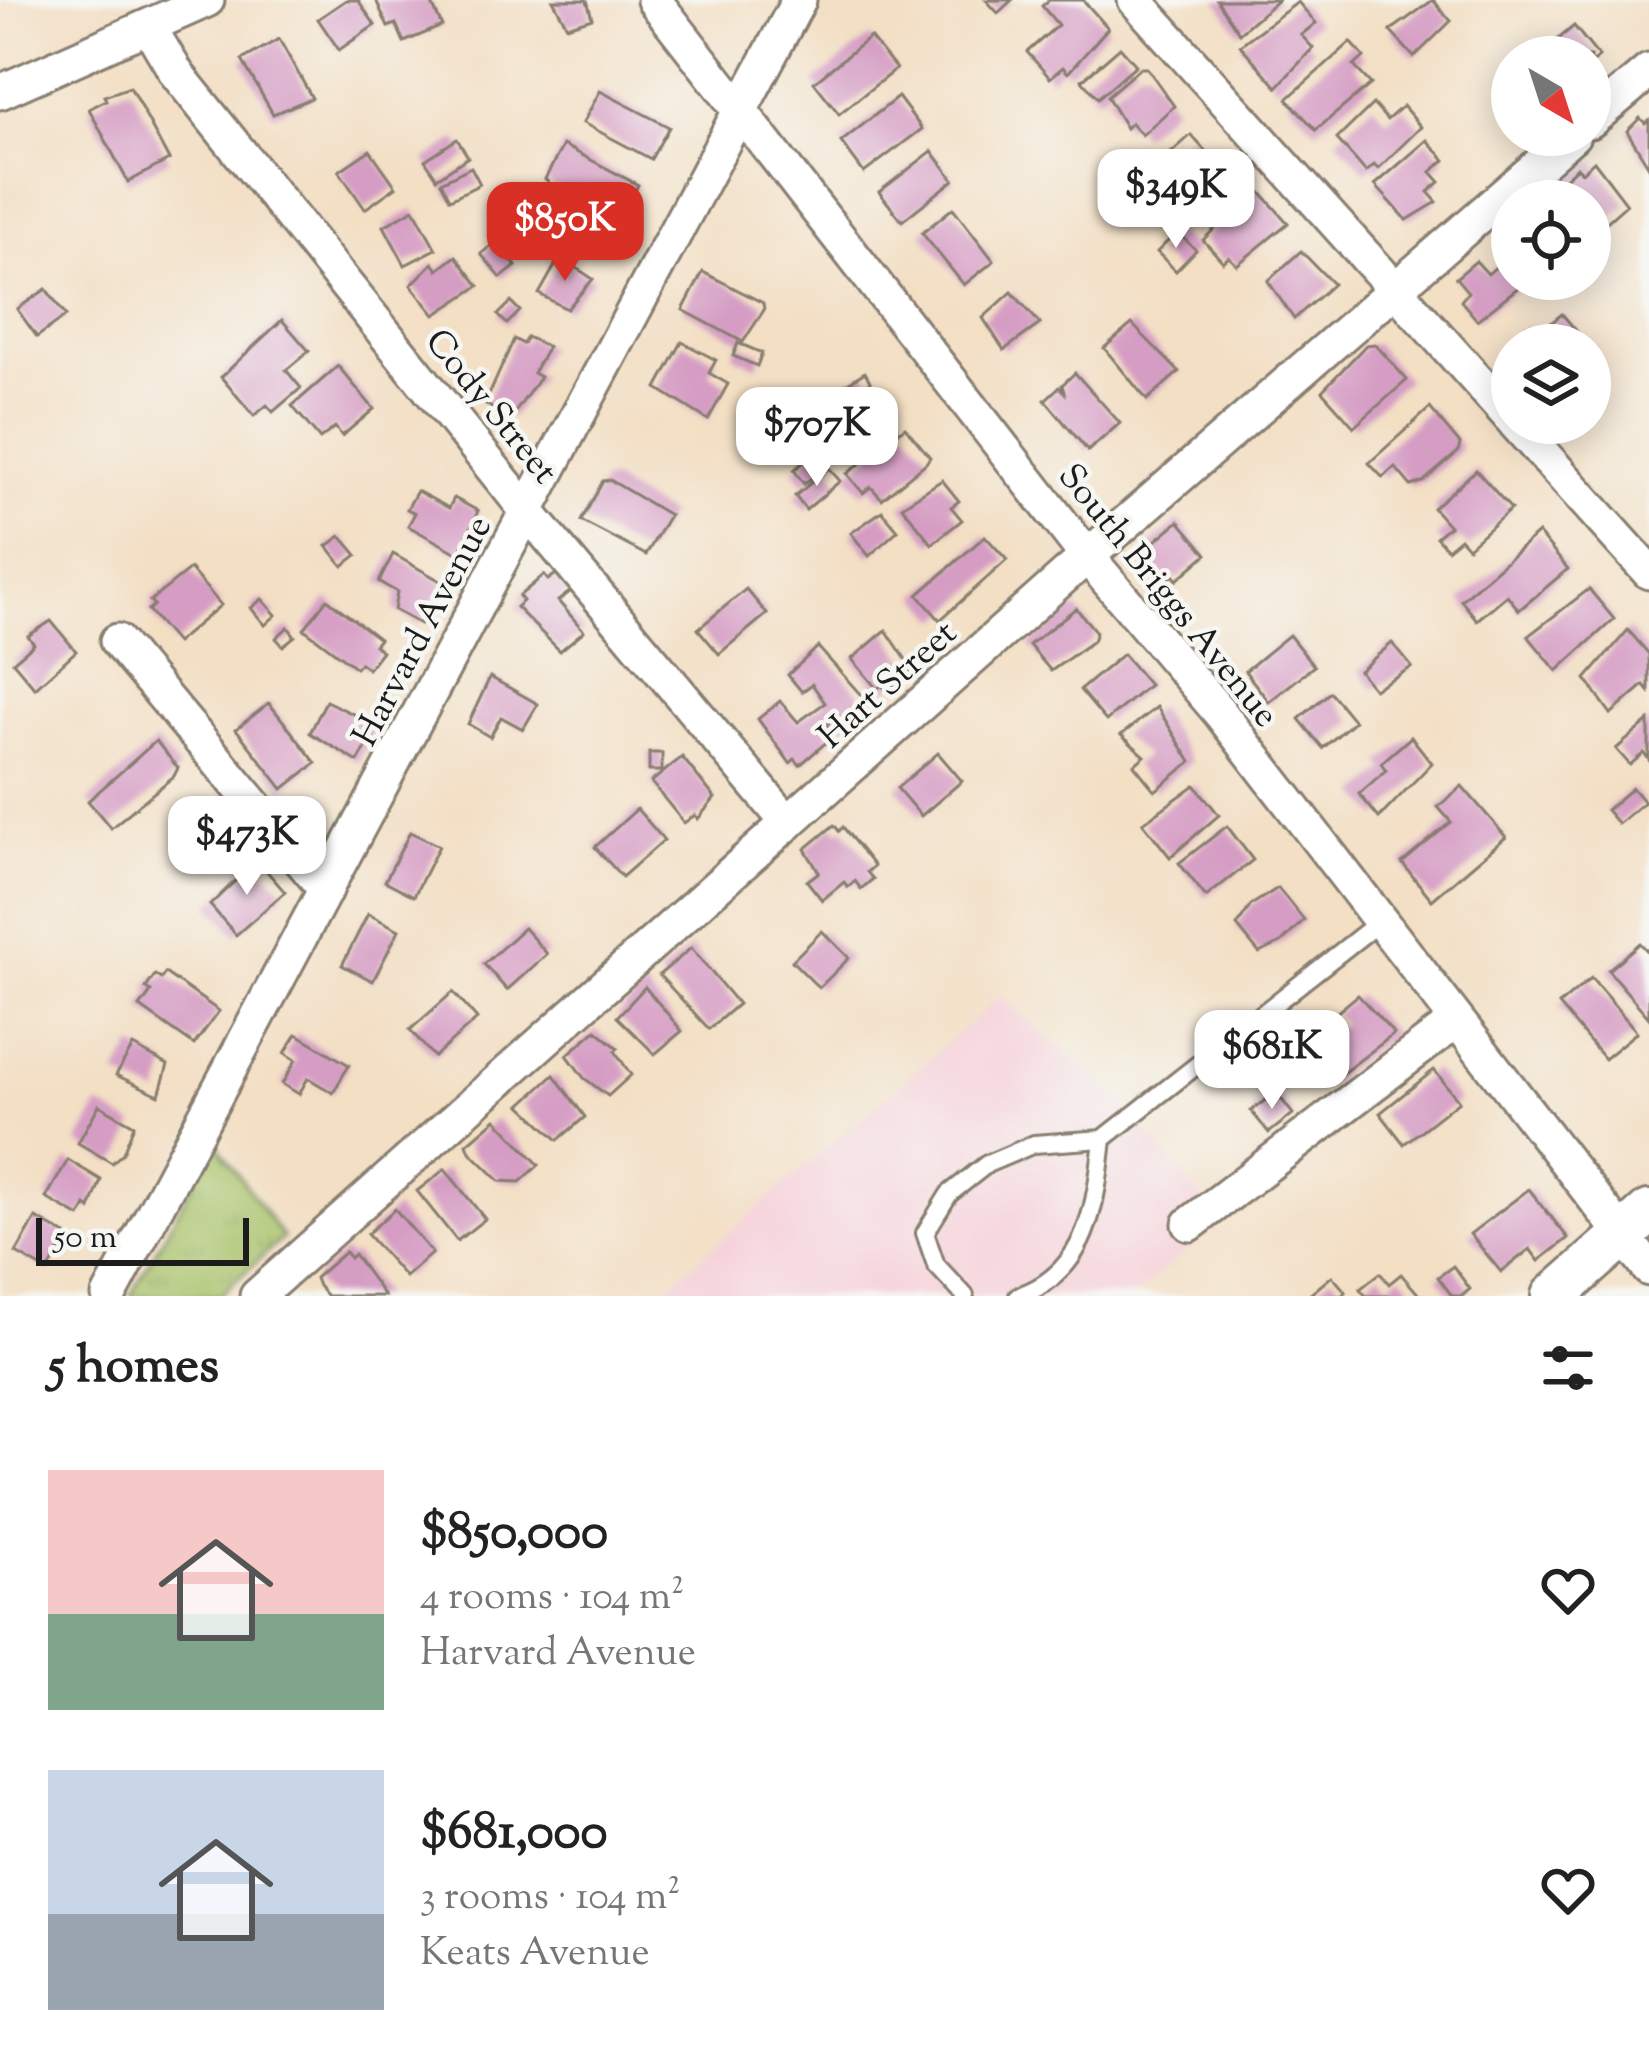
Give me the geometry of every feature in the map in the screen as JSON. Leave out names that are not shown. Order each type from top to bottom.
[{"type":"street","points":[[0,92],[207,0]]},
{"type":"street","name":"South Briggs Avenue","points":[[654,0],[1087,556],[1221,714],[1456,1021],[1641,1239]]},
{"type":"street","name":"Harvard Avenue","points":[[109,1296],[799,0]]},
{"type":"street","points":[[1135,0],[1491,395]]},
{"type":"street","name":"Cody Street","points":[[149,26],[177,74],[527,511],[788,823]]},
{"type":"street","points":[[1611,103],[1649,71]]},
{"type":"street","name":"Hart Street","points":[[257,1296],[1087,556],[1548,156]]},
{"type":"street","points":[[1535,444],[1649,572]]},
{"type":"street","points":[[117,641],[326,890]]},
{"type":"street","points":[[1190,1224],[1456,1021]]},
{"type":"street","points":[[1554,1296],[1641,1239]]},
{"type":"lane","points":[[964,1296],[936,1265],[926,1233],[949,1194],[987,1164],[1034,1144],[1103,1139],[1379,922]]},
{"type":"lane","points":[[1018,1296],[1039,1289],[1079,1249],[1095,1210],[1103,1139]]},
{"type":"shaded area","points":[[1000,997],[1115,1094],[1222,1222],[1133,1296],[657,1296]]},
{"type":"green space","points":[[216,1143],[283,1238],[219,1296],[130,1296]]},
{"type":"building","points":[[346,0],[358,0],[375,25],[339,50],[318,19]]},
{"type":"building","points":[[376,0],[430,0],[442,26],[404,42],[396,24],[388,27]]},
{"type":"building","points":[[553,0],[587,0],[592,18],[567,26]]},
{"type":"building","points":[[986,0],[1012,0],[998,13]]},
{"type":"building","points":[[1049,0],[1083,0],[1108,28],[1068,73],[1063,67],[1050,78],[1027,52],[1058,25],[1042,6]]},
{"type":"building","points":[[1217,0],[1278,0],[1239,33]]},
{"type":"building","points":[[1433,0],[1451,21],[1414,57],[1390,31]]},
{"type":"building","points":[[1298,2],[1316,23],[1301,35],[1313,48],[1277,87],[1240,45]]},
{"type":"building","points":[[1574,26],[1582,36],[1562,36]]},
{"type":"building","points":[[870,37],[896,69],[839,114],[814,82]]},
{"type":"building","points":[[279,39],[312,98],[273,114],[242,60]]},
{"type":"building","points":[[1351,42],[1364,57],[1354,66],[1371,84],[1316,130],[1287,99]]},
{"type":"building","points":[[1120,47],[1136,65],[1098,98],[1082,80]]},
{"type":"building","points":[[1140,68],[1147,68],[1174,106],[1142,135],[1131,123],[1126,128],[1107,96]]},
{"type":"building","points":[[130,87],[169,160],[128,182],[89,109],[106,100],[104,96]]},
{"type":"building","points":[[600,91],[669,127],[651,159],[583,123]]},
{"type":"building","points":[[898,97],[922,129],[864,173],[841,142]]},
{"type":"building","points":[[1373,104],[1387,120],[1403,106],[1421,127],[1378,169],[1374,165],[1366,172],[1337,139]]},
{"type":"building","points":[[1640,118],[1645,123],[1649,120],[1649,167],[1627,131]]},
{"type":"building","points":[[1191,135],[1218,165],[1168,209],[1142,179]]},
{"type":"building","points":[[457,139],[468,157],[437,178],[425,160]]},
{"type":"building","points":[[1427,140],[1445,160],[1431,172],[1440,182],[1428,192],[1437,202],[1407,220],[1375,185]]},
{"type":"building","points":[[563,145],[638,185],[620,220],[557,191],[545,179]]},
{"type":"building","points":[[370,150],[396,187],[365,209],[339,171]]},
{"type":"building","points":[[932,151],[954,180],[902,221],[879,192]]},
{"type":"building","points":[[1594,161],[1609,180],[1562,180],[1577,167],[1582,172]]},
{"type":"building","points":[[471,167],[480,184],[450,199],[441,182]]},
{"type":"building","points":[[1611,183],[1627,204],[1611,218]]},
{"type":"building","points":[[1257,188],[1288,223],[1237,265],[1229,257],[1223,262],[1203,240]]},
{"type":"building","points":[[953,208],[994,261],[964,285],[922,233]]},
{"type":"building","points":[[414,209],[436,249],[405,265],[384,226]]},
{"type":"building","points":[[1177,232],[1196,250],[1176,271],[1157,252]]},
{"type":"building","points":[[496,242],[516,266],[501,278],[481,254]]},
{"type":"building","points":[[1301,251],[1333,284],[1294,319],[1268,281]]},
{"type":"building","points":[[456,256],[479,286],[435,315],[411,285],[433,263],[438,270]]},
{"type":"building","points":[[560,257],[593,279],[567,309],[539,294]]},
{"type":"building","points":[[1476,261],[1488,274],[1491,271],[1491,300],[1502,300],[1477,320],[1461,301],[1468,292],[1456,278]]},
{"type":"building","points":[[703,272],[763,303],[764,310],[743,342],[683,310]]},
{"type":"building","points":[[46,289],[66,316],[37,337],[17,309]]},
{"type":"building","points":[[1012,292],[1040,324],[1004,350],[983,318]]},
{"type":"building","points":[[511,302],[520,311],[507,324],[498,315]]},
{"type":"building","points":[[1562,314],[1571,324],[1550,324]]},
{"type":"building","points":[[282,320],[309,351],[286,370],[301,388],[273,412],[267,405],[254,416],[221,377]]},
{"type":"building","points":[[1132,324],[1179,372],[1147,400],[1104,348]]},
{"type":"building","points":[[527,337],[548,347],[533,373],[540,377],[511,418],[485,404],[514,339],[523,344]]},
{"type":"building","points":[[682,342],[716,360],[709,373],[728,384],[708,420],[657,388]]},
{"type":"building","points":[[738,343],[762,353],[757,366],[733,356]]},
{"type":"building","points":[[1375,344],[1407,380],[1354,427],[1322,391],[1366,345]]},
{"type":"building","points":[[338,366],[374,409],[342,436],[335,427],[320,439],[292,406]]},
{"type":"building","points":[[865,372],[884,408],[856,429],[831,394]]},
{"type":"building","points":[[1075,373],[1120,423],[1088,451],[1045,400],[1059,387],[1064,392],[1062,385]]},
{"type":"building","points":[[1430,408],[1460,444],[1458,452],[1423,482],[1411,486],[1395,467],[1383,478],[1369,463]]},
{"type":"building","points":[[905,427],[930,457],[882,499],[871,487],[863,493],[847,474]]},
{"type":"building","points":[[818,450],[829,464],[804,484],[794,470]]},
{"type":"building","points":[[829,468],[840,481],[806,510],[795,496]]},
{"type":"building","points":[[1476,470],[1511,509],[1468,547],[1460,538],[1447,549],[1436,537],[1449,526],[1433,508]]},
{"type":"building","points":[[610,480],[669,515],[646,555],[581,521],[603,481]]},
{"type":"building","points":[[942,480],[959,501],[951,507],[962,520],[932,544],[902,506]]},
{"type":"building","points":[[417,491],[449,508],[454,498],[478,511],[459,554],[408,526],[415,513],[407,509]]},
{"type":"building","points":[[882,511],[898,530],[869,556],[851,533]]},
{"type":"building","points":[[1179,521],[1207,554],[1177,580],[1173,575],[1166,582],[1146,558],[1153,552],[1149,546]]},
{"type":"building","points":[[1538,533],[1568,569],[1519,610],[1507,595],[1477,620],[1461,600]]},
{"type":"building","points":[[341,536],[357,555],[343,566],[327,546]]},
{"type":"building","points":[[985,536],[1007,560],[940,620],[918,595]]},
{"type":"building","points":[[393,554],[444,583],[420,624],[394,610],[397,592],[379,582]]},
{"type":"building","points":[[190,569],[221,605],[176,643],[148,610],[154,605],[150,601]]},
{"type":"building","points":[[556,574],[571,591],[558,601],[584,631],[560,651],[516,607],[523,601],[519,596],[544,575],[548,580]]},
{"type":"building","points":[[746,589],[767,614],[719,654],[698,629]]},
{"type":"building","points":[[1589,589],[1614,619],[1557,671],[1528,636]]},
{"type":"building","points":[[262,599],[276,615],[265,625],[251,608]]},
{"type":"building","points":[[327,599],[379,639],[374,645],[382,651],[368,669],[360,663],[356,668],[304,629]]},
{"type":"building","points":[[1076,608],[1096,632],[1093,641],[1051,671],[1029,645]]},
{"type":"building","points":[[51,621],[76,651],[35,688],[13,662],[34,644],[28,636]]},
{"type":"building","points":[[288,627],[295,636],[283,646],[276,638]]},
{"type":"building","points":[[886,630],[913,670],[904,677],[898,671],[889,679],[894,684],[886,691],[882,685],[877,689],[852,659]]},
{"type":"building","points":[[1628,630],[1649,654],[1649,691],[1644,685],[1611,714],[1586,679]]},
{"type":"building","points":[[1289,635],[1314,666],[1269,702],[1245,671]]},
{"type":"building","points":[[1392,643],[1412,667],[1374,689],[1359,671]]},
{"type":"building","points":[[818,647],[869,704],[843,725],[833,719],[827,724],[829,740],[800,765],[795,759],[790,763],[758,719],[780,701],[798,722],[825,703],[812,684],[802,692],[788,675]]},
{"type":"building","points":[[1123,654],[1149,685],[1106,721],[1080,690]]},
{"type":"building","points":[[490,677],[538,704],[523,729],[501,717],[490,737],[468,724]]},
{"type":"building","points":[[1330,692],[1354,721],[1323,748],[1299,719]]},
{"type":"building","points":[[326,701],[378,726],[358,762],[310,733]]},
{"type":"building","points":[[269,703],[316,763],[283,789],[236,729]]},
{"type":"building","points":[[1157,707],[1191,762],[1155,791],[1134,765],[1145,756],[1121,735]]},
{"type":"building","points":[[1649,721],[1649,760],[1644,753],[1630,765],[1616,749]]},
{"type":"building","points":[[1411,737],[1432,763],[1379,818],[1359,794],[1386,770],[1381,763]]},
{"type":"building","points":[[156,741],[178,768],[174,776],[111,828],[88,801]]},
{"type":"building","points":[[649,753],[662,753],[662,771],[649,771]]},
{"type":"building","points":[[938,753],[962,781],[921,816],[897,788]]},
{"type":"building","points":[[682,757],[715,798],[698,819],[695,815],[684,823],[651,782]]},
{"type":"building","points":[[1195,785],[1219,815],[1170,857],[1143,823]]},
{"type":"building","points":[[1462,786],[1506,837],[1432,900],[1402,863],[1451,822],[1438,807]]},
{"type":"building","points":[[1632,788],[1644,802],[1618,824],[1606,810]]},
{"type":"building","points":[[637,809],[664,840],[622,877],[595,847]]},
{"type":"building","points":[[834,825],[839,831],[843,827],[874,866],[867,872],[873,879],[861,889],[855,881],[848,887],[844,882],[822,900],[807,881],[819,872],[805,849]]},
{"type":"building","points":[[1227,826],[1253,860],[1206,897],[1179,863]]},
{"type":"building","points":[[410,832],[439,846],[414,896],[385,881]]},
{"type":"building","points":[[257,860],[285,892],[236,935],[210,905]]},
{"type":"building","points":[[1278,888],[1304,920],[1281,943],[1259,953],[1237,926],[1251,905]]},
{"type":"building","points":[[368,914],[399,930],[373,981],[342,965]]},
{"type":"building","points":[[524,928],[547,954],[507,990],[484,964]]},
{"type":"building","points":[[822,931],[849,958],[819,988],[792,961]]},
{"type":"building","points":[[1640,943],[1649,953],[1649,1018],[1608,970]]},
{"type":"building","points":[[691,948],[738,1004],[709,1029],[659,975]]},
{"type":"building","points":[[165,973],[219,1011],[194,1045],[140,1007],[155,975],[161,979]]},
{"type":"building","points":[[1591,978],[1637,1032],[1604,1059],[1559,1005]]},
{"type":"building","points":[[645,987],[682,1031],[655,1054],[617,1017]]},
{"type":"building","points":[[453,992],[477,1019],[434,1057],[410,1030]]},
{"type":"building","points":[[1358,995],[1394,1034],[1326,1086],[1315,1072],[1330,1060],[1323,1051],[1338,1040],[1332,1033],[1343,1024],[1335,1014]]},
{"type":"building","points":[[596,1030],[618,1048],[615,1051],[631,1075],[608,1096],[584,1078],[567,1055]]},
{"type":"building","points":[[297,1034],[349,1065],[333,1093],[308,1078],[299,1094],[282,1084],[296,1060],[285,1053]]},
{"type":"building","points":[[133,1046],[168,1065],[159,1095],[116,1075]]},
{"type":"building","points":[[1434,1070],[1459,1101],[1404,1144],[1380,1113]]},
{"type":"building","points":[[554,1075],[585,1117],[558,1140],[521,1105]]},
{"type":"building","points":[[1276,1092],[1293,1114],[1269,1133],[1251,1111]]},
{"type":"building","points":[[99,1105],[134,1125],[123,1153],[112,1163],[78,1143]]},
{"type":"building","points":[[496,1119],[539,1165],[520,1182],[500,1181],[470,1152],[467,1144]]},
{"type":"building","points":[[68,1160],[101,1180],[90,1209],[86,1206],[80,1217],[46,1198]]},
{"type":"building","points":[[445,1169],[485,1219],[457,1241],[417,1191]]},
{"type":"building","points":[[1529,1189],[1568,1238],[1539,1261],[1530,1249],[1501,1272],[1470,1234]]},
{"type":"building","points":[[395,1209],[432,1253],[405,1277],[367,1234]]},
{"type":"building","points":[[36,1218],[68,1236],[48,1271],[16,1253]]},
{"type":"building","points":[[345,1252],[350,1258],[354,1254],[384,1296],[327,1296],[318,1286],[315,1278]]},
{"type":"building","points":[[1453,1266],[1470,1289],[1462,1296],[1452,1296],[1438,1277]]},
{"type":"building","points":[[1380,1273],[1389,1284],[1401,1274],[1420,1296],[1366,1296],[1360,1289]]},
{"type":"building","points":[[1332,1276],[1346,1292],[1308,1296]]}]
